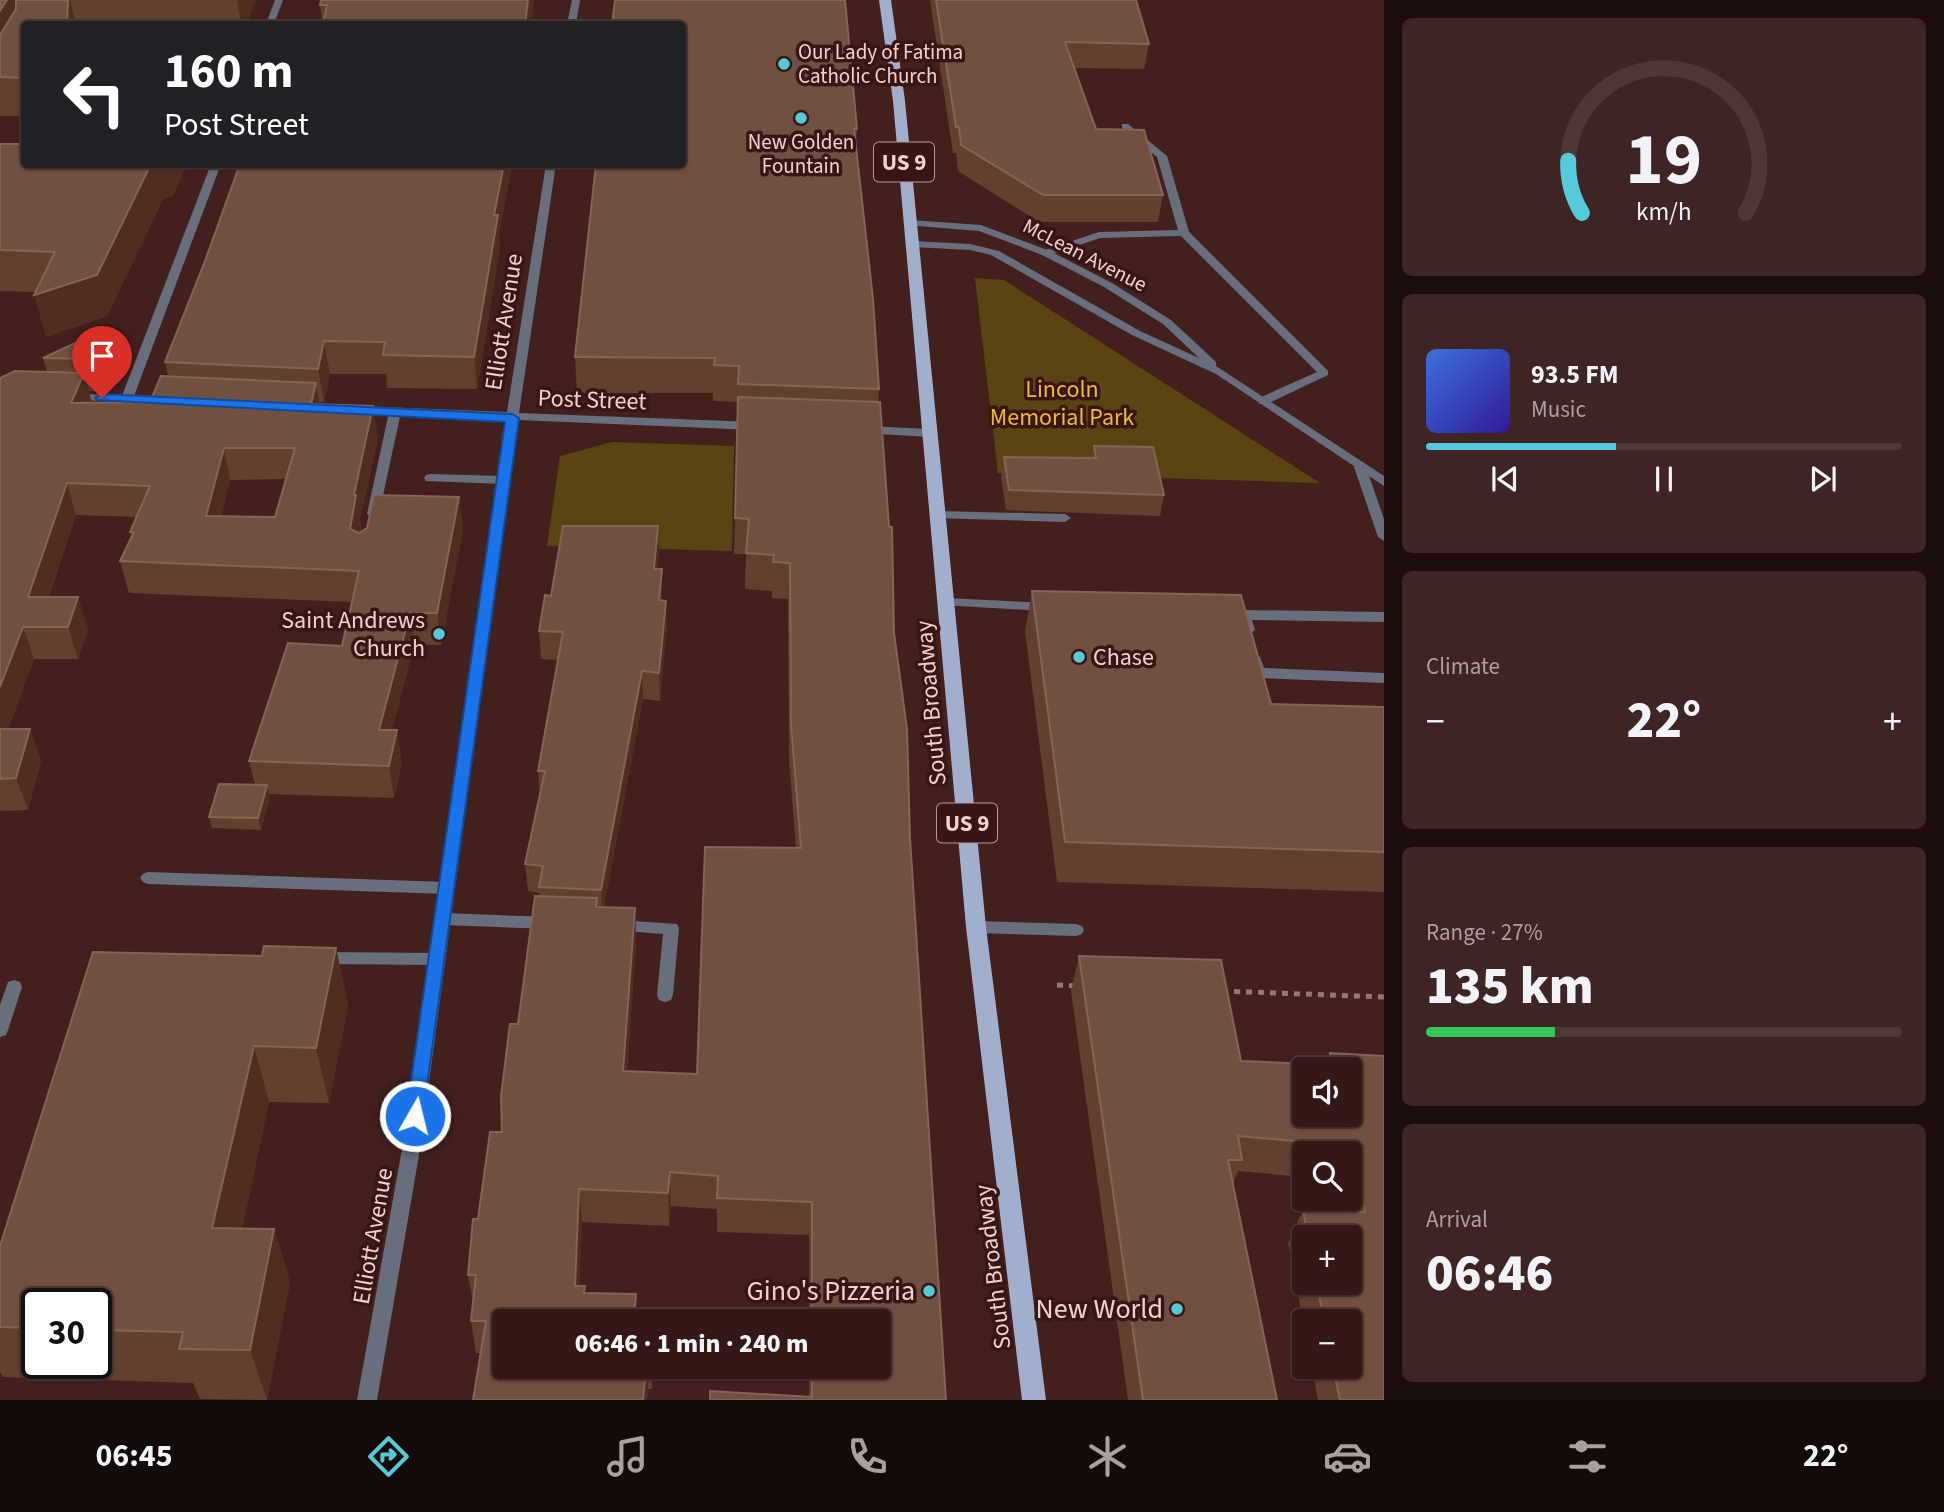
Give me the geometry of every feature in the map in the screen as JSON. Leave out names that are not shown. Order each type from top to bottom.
[{"type":"main road","name":"South Broadway","points":[[885,0],[899,101],[976,927],[1034,1400]]},
{"type":"street","points":[[271,21],[279,0]]},
{"type":"street","points":[[572,21],[576,0]]},
{"type":"street","points":[[1125,126],[1162,156],[1184,233],[1324,373],[1263,401]]},
{"type":"street","points":[[127,398],[214,168]]},
{"type":"street","name":"Elliott Avenue","points":[[368,1400],[411,1149],[503,480],[550,168]]},
{"type":"street","name":"McLean Avenue","points":[[910,223],[981,228],[1046,253],[1108,285],[1167,322],[1220,372]]},
{"type":"street","points":[[1046,253],[1099,235],[1184,233]]},
{"type":"street","name":"McLean Avenue","points":[[912,244],[970,247],[995,253],[1136,333],[1220,372],[1384,482]]},
{"type":"street","points":[[63,397],[183,401]]},
{"type":"street","name":"Post Street","points":[[343,410],[772,427]]},
{"type":"street","points":[[369,532],[395,412]]},
{"type":"street","points":[[855,430],[930,433]]},
{"type":"street","points":[[1360,467],[1384,537]]},
{"type":"street","points":[[430,478],[503,480]]},
{"type":"street","points":[[938,515],[1065,518]]},
{"type":"street","points":[[946,602],[1065,607]]},
{"type":"street","points":[[1384,617],[1237,614],[1259,673],[1384,678]]},
{"type":"street","points":[[148,878],[447,888]]},
{"type":"street","points":[[443,919],[565,924]]},
{"type":"street","points":[[604,925],[671,928],[665,995]]},
{"type":"street","points":[[976,927],[1076,930]]},
{"type":"street","points":[[300,957],[438,959]]},
{"type":"street","points":[[0,1030],[14,986]]},
{"type":"path","points":[[1057,985],[1084,986]]},
{"type":"path","points":[[1221,991],[1384,998]]},
{"type":"green space","name":"Lincoln Memorial Park","points":[[975,278],[1004,280],[1320,483],[998,473]]},
{"type":"green space","points":[[612,442],[734,446],[732,551],[547,546],[560,456]]},
{"type":"building","points":[[0,0],[7,0],[0,11]]},
{"type":"building","points":[[16,0],[68,0],[67,21],[21,21],[21,78],[0,77],[0,35],[16,9]]},
{"type":"building","points":[[321,0],[528,0],[525,21],[324,21],[327,5],[320,5]]},
{"type":"building","points":[[615,0],[845,0],[857,129],[854,129],[873,299],[879,389],[738,384],[739,366],[714,365],[715,358],[575,357],[596,168],[686,168],[686,21],[612,21]]},
{"type":"building","points":[[936,0],[1136,0],[1149,44],[1065,42],[1096,129],[1144,130],[1163,195],[1043,195],[961,145]]},
{"type":"building","points":[[0,144],[21,144],[21,168],[149,168],[97,275],[34,295],[55,252],[0,250]]},
{"type":"building","points":[[239,168],[503,168],[474,357],[383,355],[385,342],[324,341],[318,369],[165,362]]},
{"type":"building","points":[[101,331],[89,359],[43,358]]},
{"type":"building","points":[[15,371],[84,373],[71,403],[150,402],[161,376],[316,383],[311,404],[373,406],[354,495],[350,529],[359,533],[367,528],[374,495],[459,497],[437,613],[410,613],[379,730],[397,730],[389,766],[249,761],[288,643],[342,646],[359,571],[120,561],[134,532],[130,532],[150,486],[67,483],[28,597],[78,597],[68,627],[23,627],[0,687],[0,378]],"holes":[[[224,448],[295,448],[275,517],[206,516]]]},
{"type":"building","points":[[738,397],[880,402],[889,527],[892,527],[894,633],[907,729],[910,838],[946,1400],[710,1400],[710,1391],[812,1397],[812,1379],[891,1379],[891,1309],[812,1309],[812,1202],[717,1198],[718,1176],[670,1172],[668,1193],[579,1189],[575,1286],[585,1286],[584,1293],[636,1294],[635,1309],[492,1309],[492,1379],[645,1379],[643,1400],[473,1400],[486,1321],[471,1321],[476,1275],[468,1275],[473,1219],[478,1219],[490,1132],[502,1132],[501,1096],[510,1024],[518,1024],[535,896],[597,898],[596,907],[635,908],[623,1071],[697,1074],[705,847],[801,848],[791,724],[790,563],[773,562],[774,555],[746,553],[749,519],[735,518]]},
{"type":"building","points":[[1094,446],[1153,447],[1164,495],[1009,490],[1004,457],[1096,458]]},
{"type":"building","points":[[563,526],[658,526],[654,569],[662,569],[659,600],[666,601],[659,673],[642,671],[601,890],[539,887],[543,866],[525,864],[545,771],[538,771],[563,632],[539,631],[545,595],[551,596]]},
{"type":"building","points":[[1032,591],[1241,595],[1271,704],[1384,707],[1384,852],[1065,842]]},
{"type":"building","points":[[0,729],[30,729],[16,778],[0,779]]},
{"type":"building","points":[[219,784],[267,785],[258,818],[209,817]]},
{"type":"building","points":[[264,946],[336,948],[316,1048],[254,1046],[212,1228],[274,1229],[250,1350],[179,1349],[183,1332],[112,1330],[112,1288],[21,1288],[21,1328],[0,1327],[0,1246],[93,952],[262,956]]},
{"type":"building","points":[[1079,956],[1221,960],[1241,1061],[1292,1063],[1292,1127],[1362,1127],[1362,1057],[1331,1057],[1330,1053],[1384,1056],[1384,1400],[1340,1400],[1336,1379],[1362,1379],[1362,1309],[1322,1309],[1319,1295],[1362,1295],[1362,1225],[1306,1225],[1303,1211],[1365,1212],[1362,1198],[1362,1141],[1294,1141],[1238,1136],[1242,1160],[1228,1160],[1277,1400],[1143,1400]]},
{"type":"place","name":"Our Lady of Fatima Catholic Church","points":[[784,64]]},
{"type":"place","name":"New Golden Fountain","points":[[801,118]]},
{"type":"place","name":"Saint Andrews Church","points":[[439,634]]},
{"type":"place","name":"Chase","points":[[1079,657]]},
{"type":"place","name":"Gino's Pizzeria","points":[[929,1291]]},
{"type":"place","name":"New World","points":[[1177,1309]]},
{"type":"route","points":[[102,398],[512,418],[415,1116]]}]
